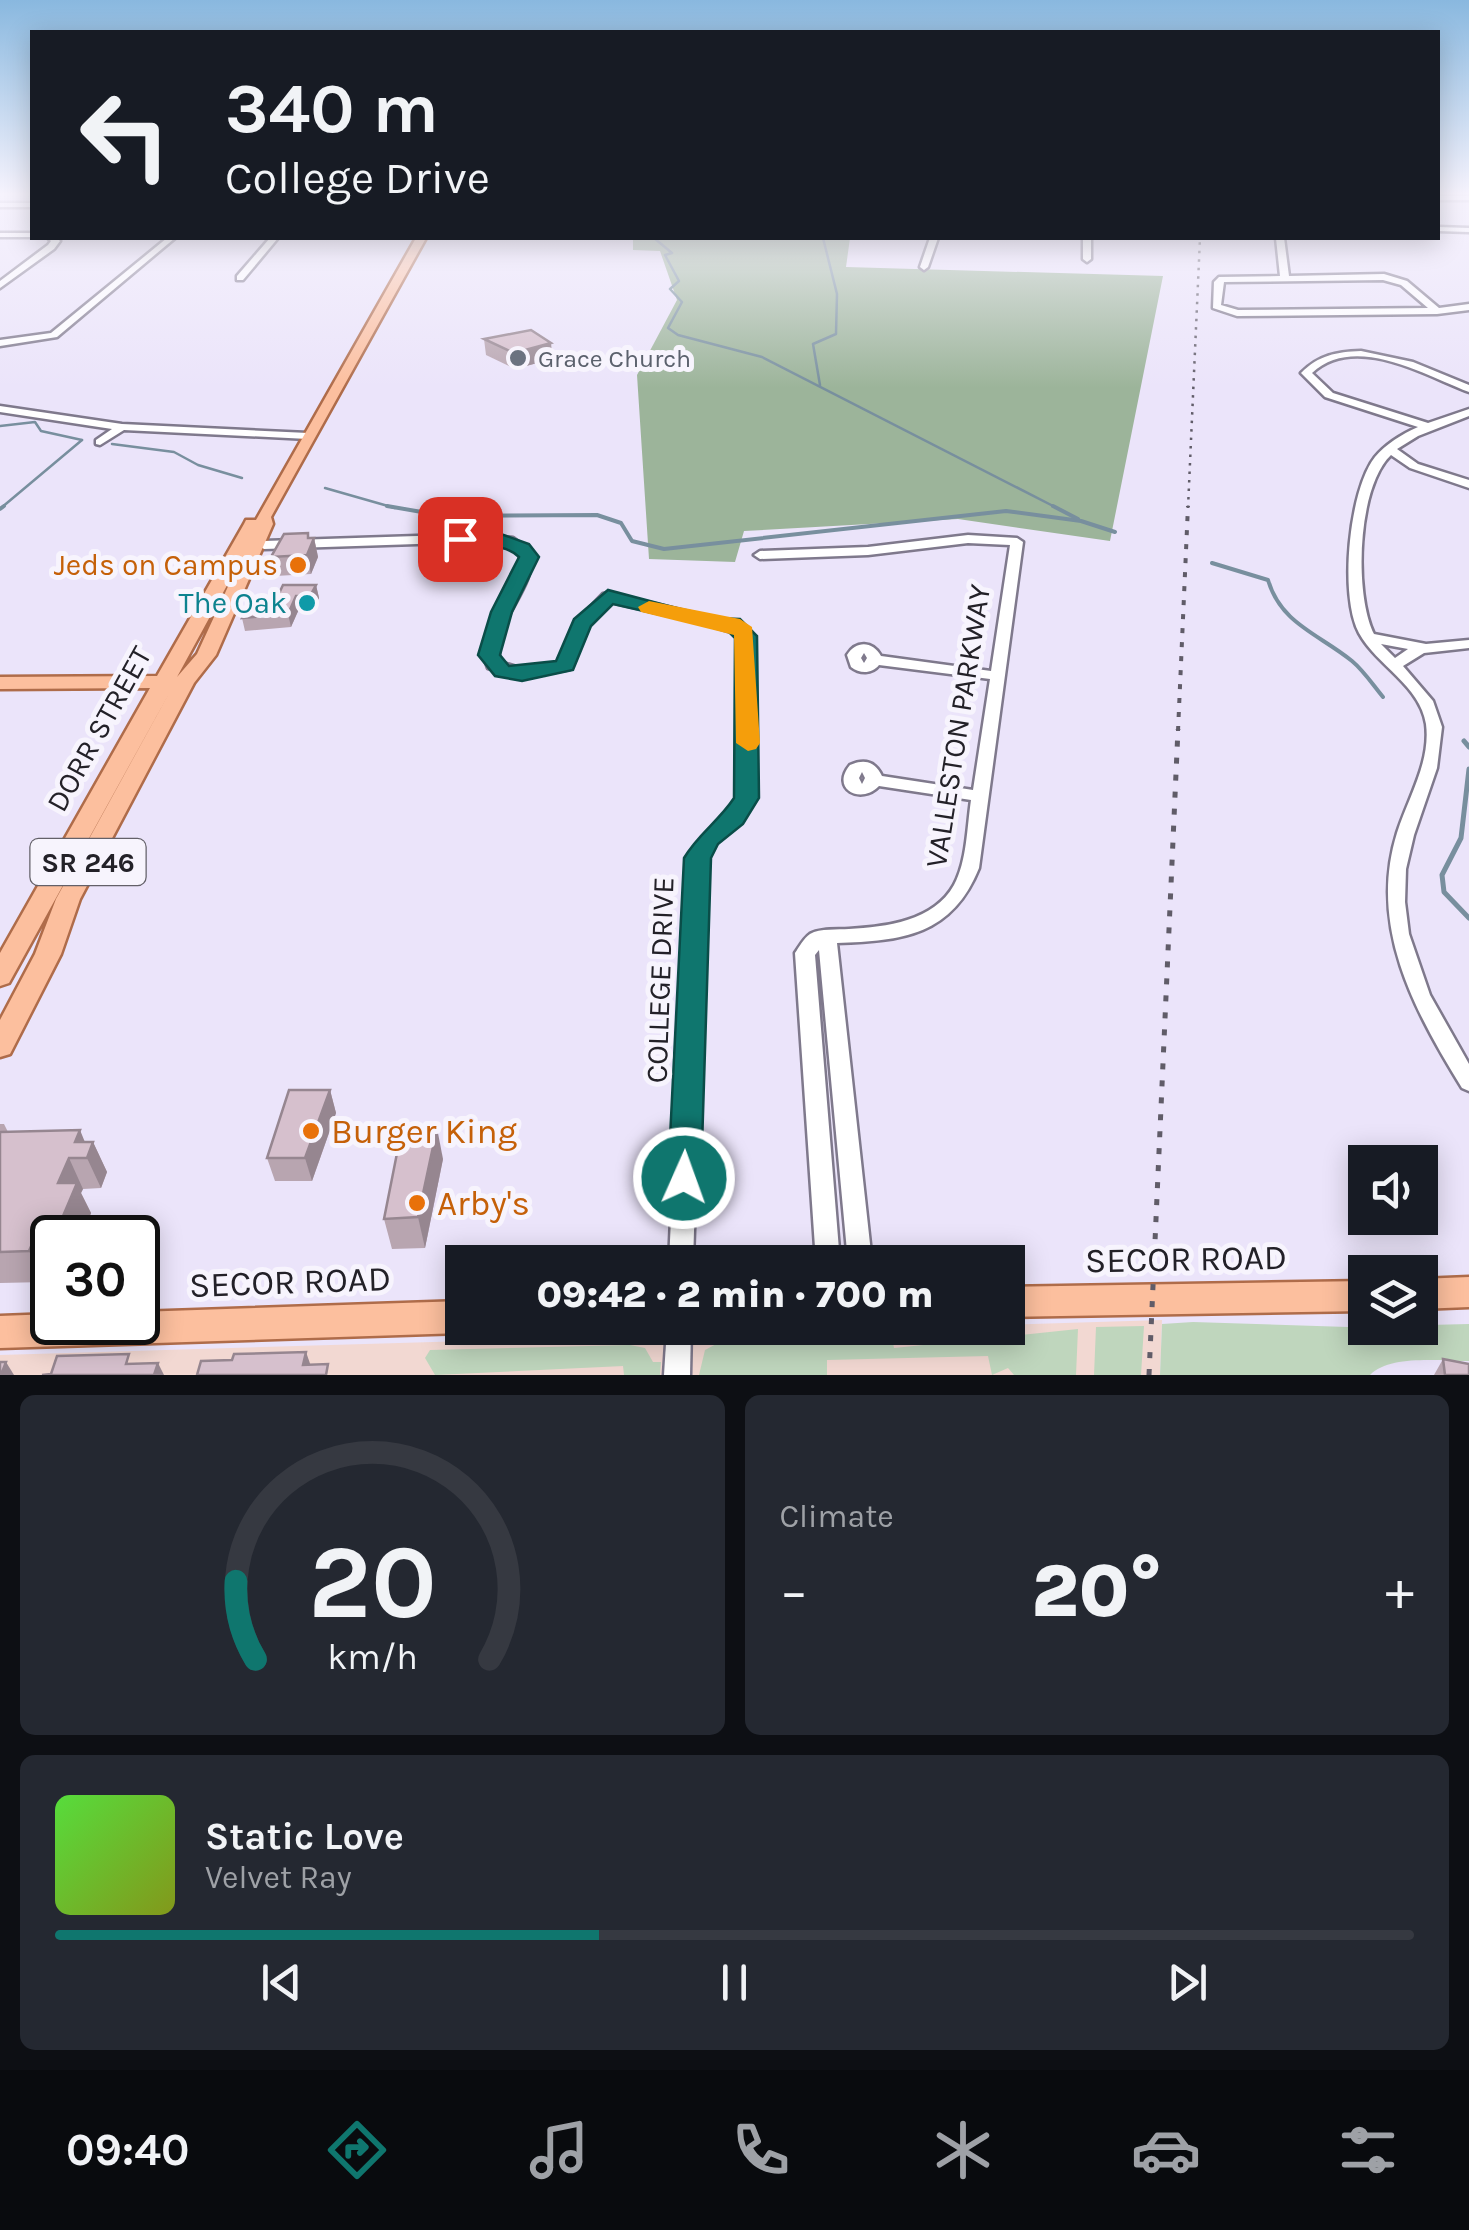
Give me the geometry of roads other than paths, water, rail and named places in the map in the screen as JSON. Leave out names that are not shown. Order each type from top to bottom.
[{"type":"main road","name":"DORR STREET","points":[[0,1046],[48,954],[68,899],[251,524],[262,520],[409,259]]},
{"type":"main road","name":"DORR STREET","points":[[0,976],[174,682],[206,655],[259,545],[266,524],[262,520]]},
{"type":"main road","points":[[0,683],[174,682]]},
{"type":"main road","points":[[1438,1293],[1469,1292]]},
{"type":"main road","name":"SECOR ROAD","points":[[1025,1302],[1348,1296]]},
{"type":"main road","name":"SECOR ROAD","points":[[0,1332],[445,1318]]},
{"type":"street","points":[[0,285],[36,259]]},
{"type":"street","points":[[0,343],[43,339],[66,327],[148,259]]},
{"type":"street","points":[[240,278],[256,259]]},
{"type":"street","points":[[924,267],[927,259]]},
{"type":"street","points":[[1283,259],[1285,278]]},
{"type":"street","points":[[1437,311],[1390,278],[1222,279],[1216,296],[1219,310],[1232,313],[1437,311],[1469,307]]},
{"type":"street","points":[[1426,426],[1329,395],[1306,372],[1314,363],[1327,358],[1384,357],[1436,372],[1469,390]]},
{"type":"street","points":[[0,409],[122,426],[308,436]]},
{"type":"street","points":[[1469,412],[1426,426],[1390,449],[1371,468],[1358,500],[1356,570],[1362,626],[1428,709],[1434,730],[1434,754],[1400,851],[1395,899],[1401,948],[1428,1017],[1469,1082]]},
{"type":"street","points":[[100,442],[122,426]]},
{"type":"street","points":[[1390,449],[1414,466],[1469,484]]},
{"type":"street","points":[[1371,468],[1414,466]]},
{"type":"street","name":"COLLEGE DRIVE","points":[[259,545],[267,549],[478,538],[522,548],[529,557],[527,567],[507,599],[489,655],[492,665],[510,674],[565,666],[581,624],[608,596],[713,624],[732,624],[744,632],[748,647],[746,798],[734,818],[708,838],[697,858],[682,1245]]},
{"type":"street","name":"VALLESTON PARKWAY","points":[[760,555],[852,552],[978,538],[1016,542],[967,880],[944,910],[896,931],[827,936]]},
{"type":"street","points":[[1369,636],[1426,648]]},
{"type":"street","points":[[1396,666],[1406,656],[1426,648],[1469,644]]},
{"type":"street","points":[[877,660],[997,676]]},
{"type":"street","points":[[876,780],[980,796]]},
{"type":"street","points":[[827,1245],[806,952],[817,939],[827,936],[858,1245]]},
{"type":"street","points":[[812,1054],[838,1054]]},
{"type":"street","points":[[677,1375],[678,1345]]},
{"type":"waterway","points":[[667,259],[679,281],[670,289],[682,302],[668,328],[678,335],[762,357],[1057,508]]},
{"type":"waterway","points":[[820,385],[813,344],[836,334],[837,294],[828,259]]},
{"type":"waterway","points":[[0,426],[35,422],[41,431],[82,440],[1,508]]},
{"type":"waterway","points":[[112,444],[174,452],[198,465],[242,478]]},
{"type":"waterway","points":[[325,488],[390,506]]},
{"type":"waterway","points":[[0,509],[4,506]]},
{"type":"waterway","points":[[390,506],[445,516],[597,515],[621,523],[632,541],[664,549],[1006,511],[1081,521],[1115,532]]},
{"type":"waterway","points":[[390,506],[395,508]]},
{"type":"waterway","points":[[1053,506],[1078,519]]},
{"type":"waterway","points":[[1212,563],[1268,580],[1292,618],[1352,661],[1383,697]]},
{"type":"waterway","points":[[1464,741],[1469,747]]},
{"type":"waterway","points":[[1469,769],[1461,838],[1442,875],[1444,892],[1469,918]]},
{"type":"railway","points":[[1188,508],[1199,259]]},
{"type":"railway","points":[[1178,731],[1188,506]]},
{"type":"railway","points":[[1149,1375],[1178,729]]},
{"type":"place","name":"Grace Church","points":[[518,358]]},
{"type":"place","name":"Jeds on Campus","points":[[298,565]]},
{"type":"place","name":"The Oak","points":[[307,603]]},
{"type":"place","name":"Burger King","points":[[311,1131]]},
{"type":"place","name":"Arby's","points":[[417,1203]]}]
